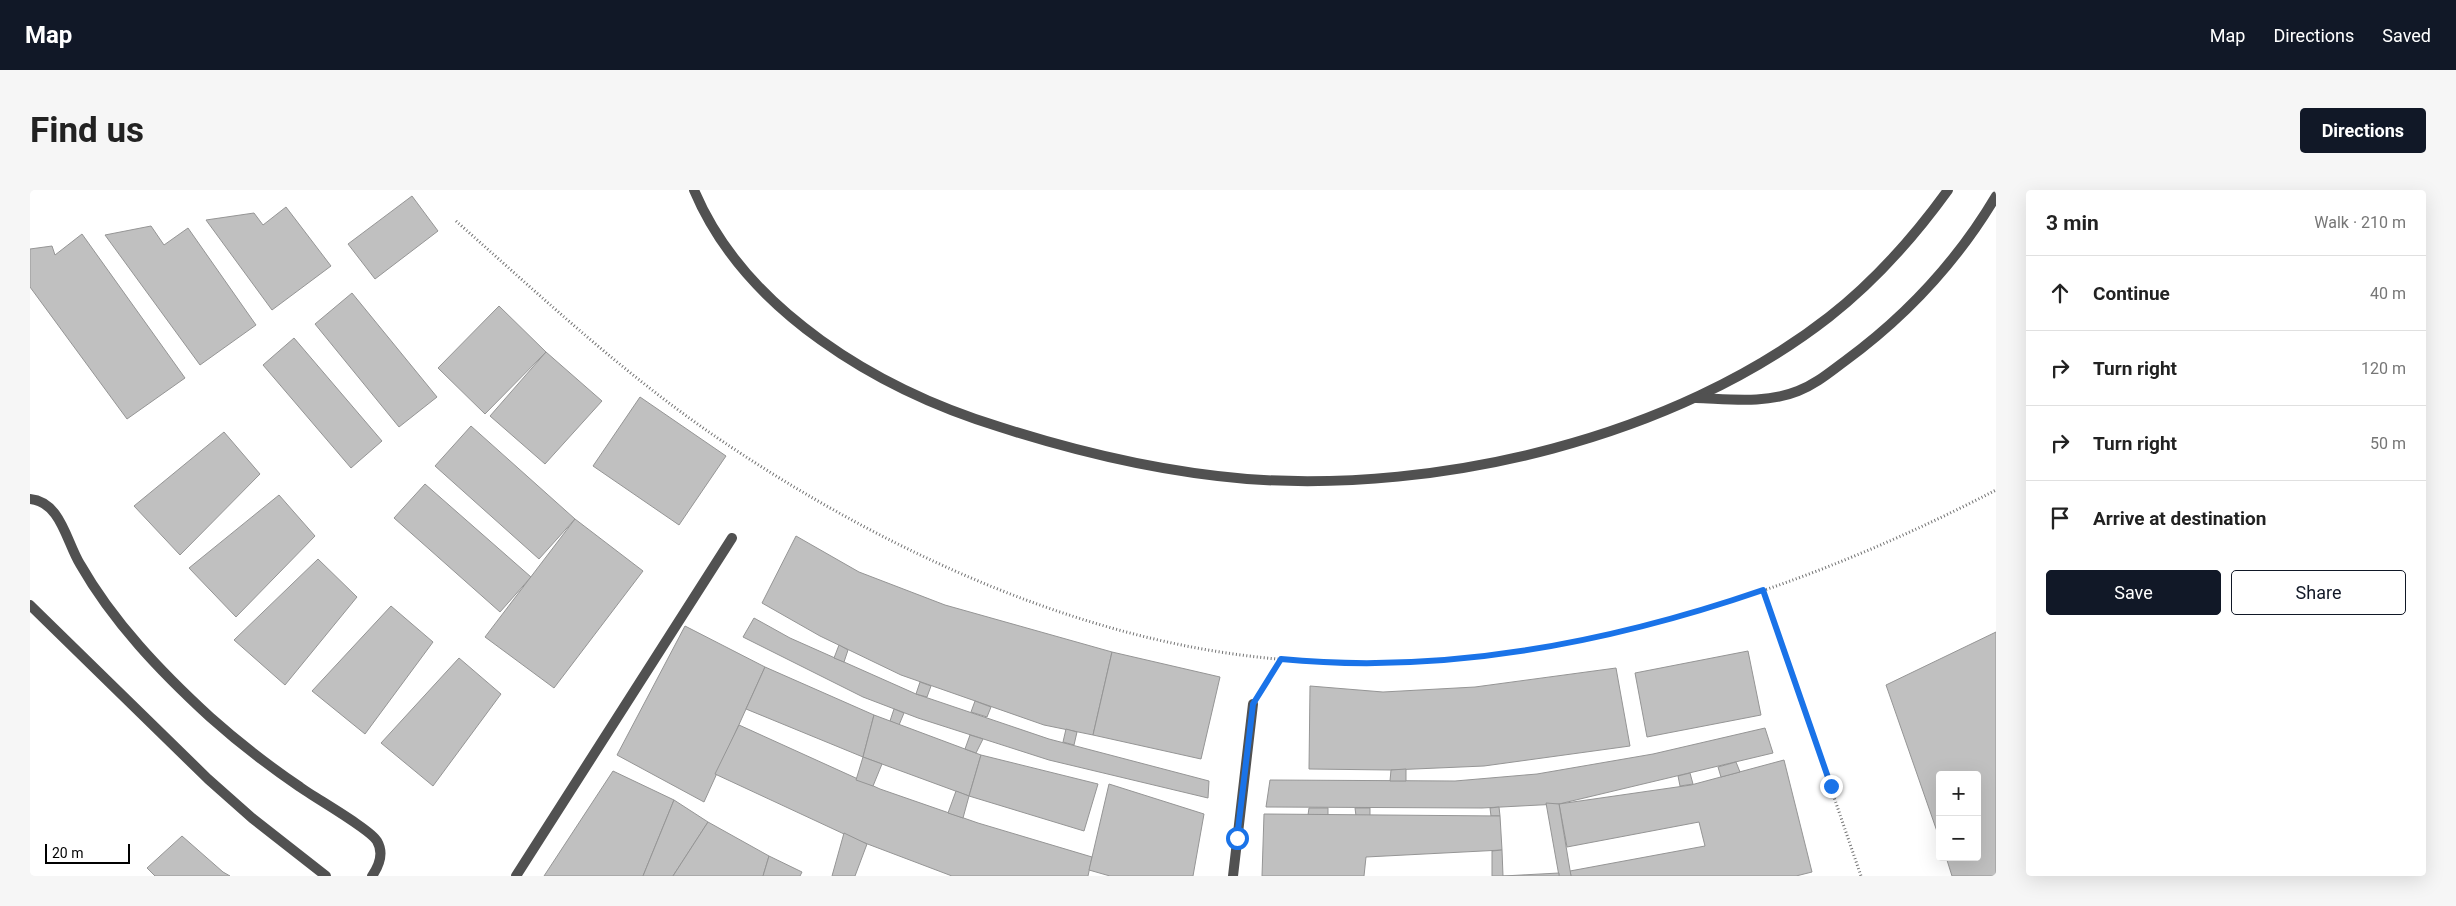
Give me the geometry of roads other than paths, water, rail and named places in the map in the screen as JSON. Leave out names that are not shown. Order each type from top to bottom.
[{"type":"lane","points":[[694,190],[714,231],[734,262],[760,289],[806,328],[857,363],[910,393],[967,417],[1080,452],[1136,464],[1249,479],[1363,479],[1419,474],[1531,454],[1640,420],[1692,398],[1743,373],[1792,344],[1830,316],[1898,253],[1948,190]]},
{"type":"lane","points":[[1692,398],[1777,397],[1797,392],[1817,382],[1870,342],[1904,311],[1966,241],[1996,196]]},
{"type":"lane","points":[[30,499],[48,505],[56,513],[80,566],[120,623],[210,716],[298,786],[372,834],[381,852],[380,862],[372,876]]},
{"type":"lane","points":[[516,876],[732,538]]},
{"type":"lane","points":[[30,605],[201,772],[252,818],[326,876]]},
{"type":"lane","points":[[1233,876],[1253,704]]}]
